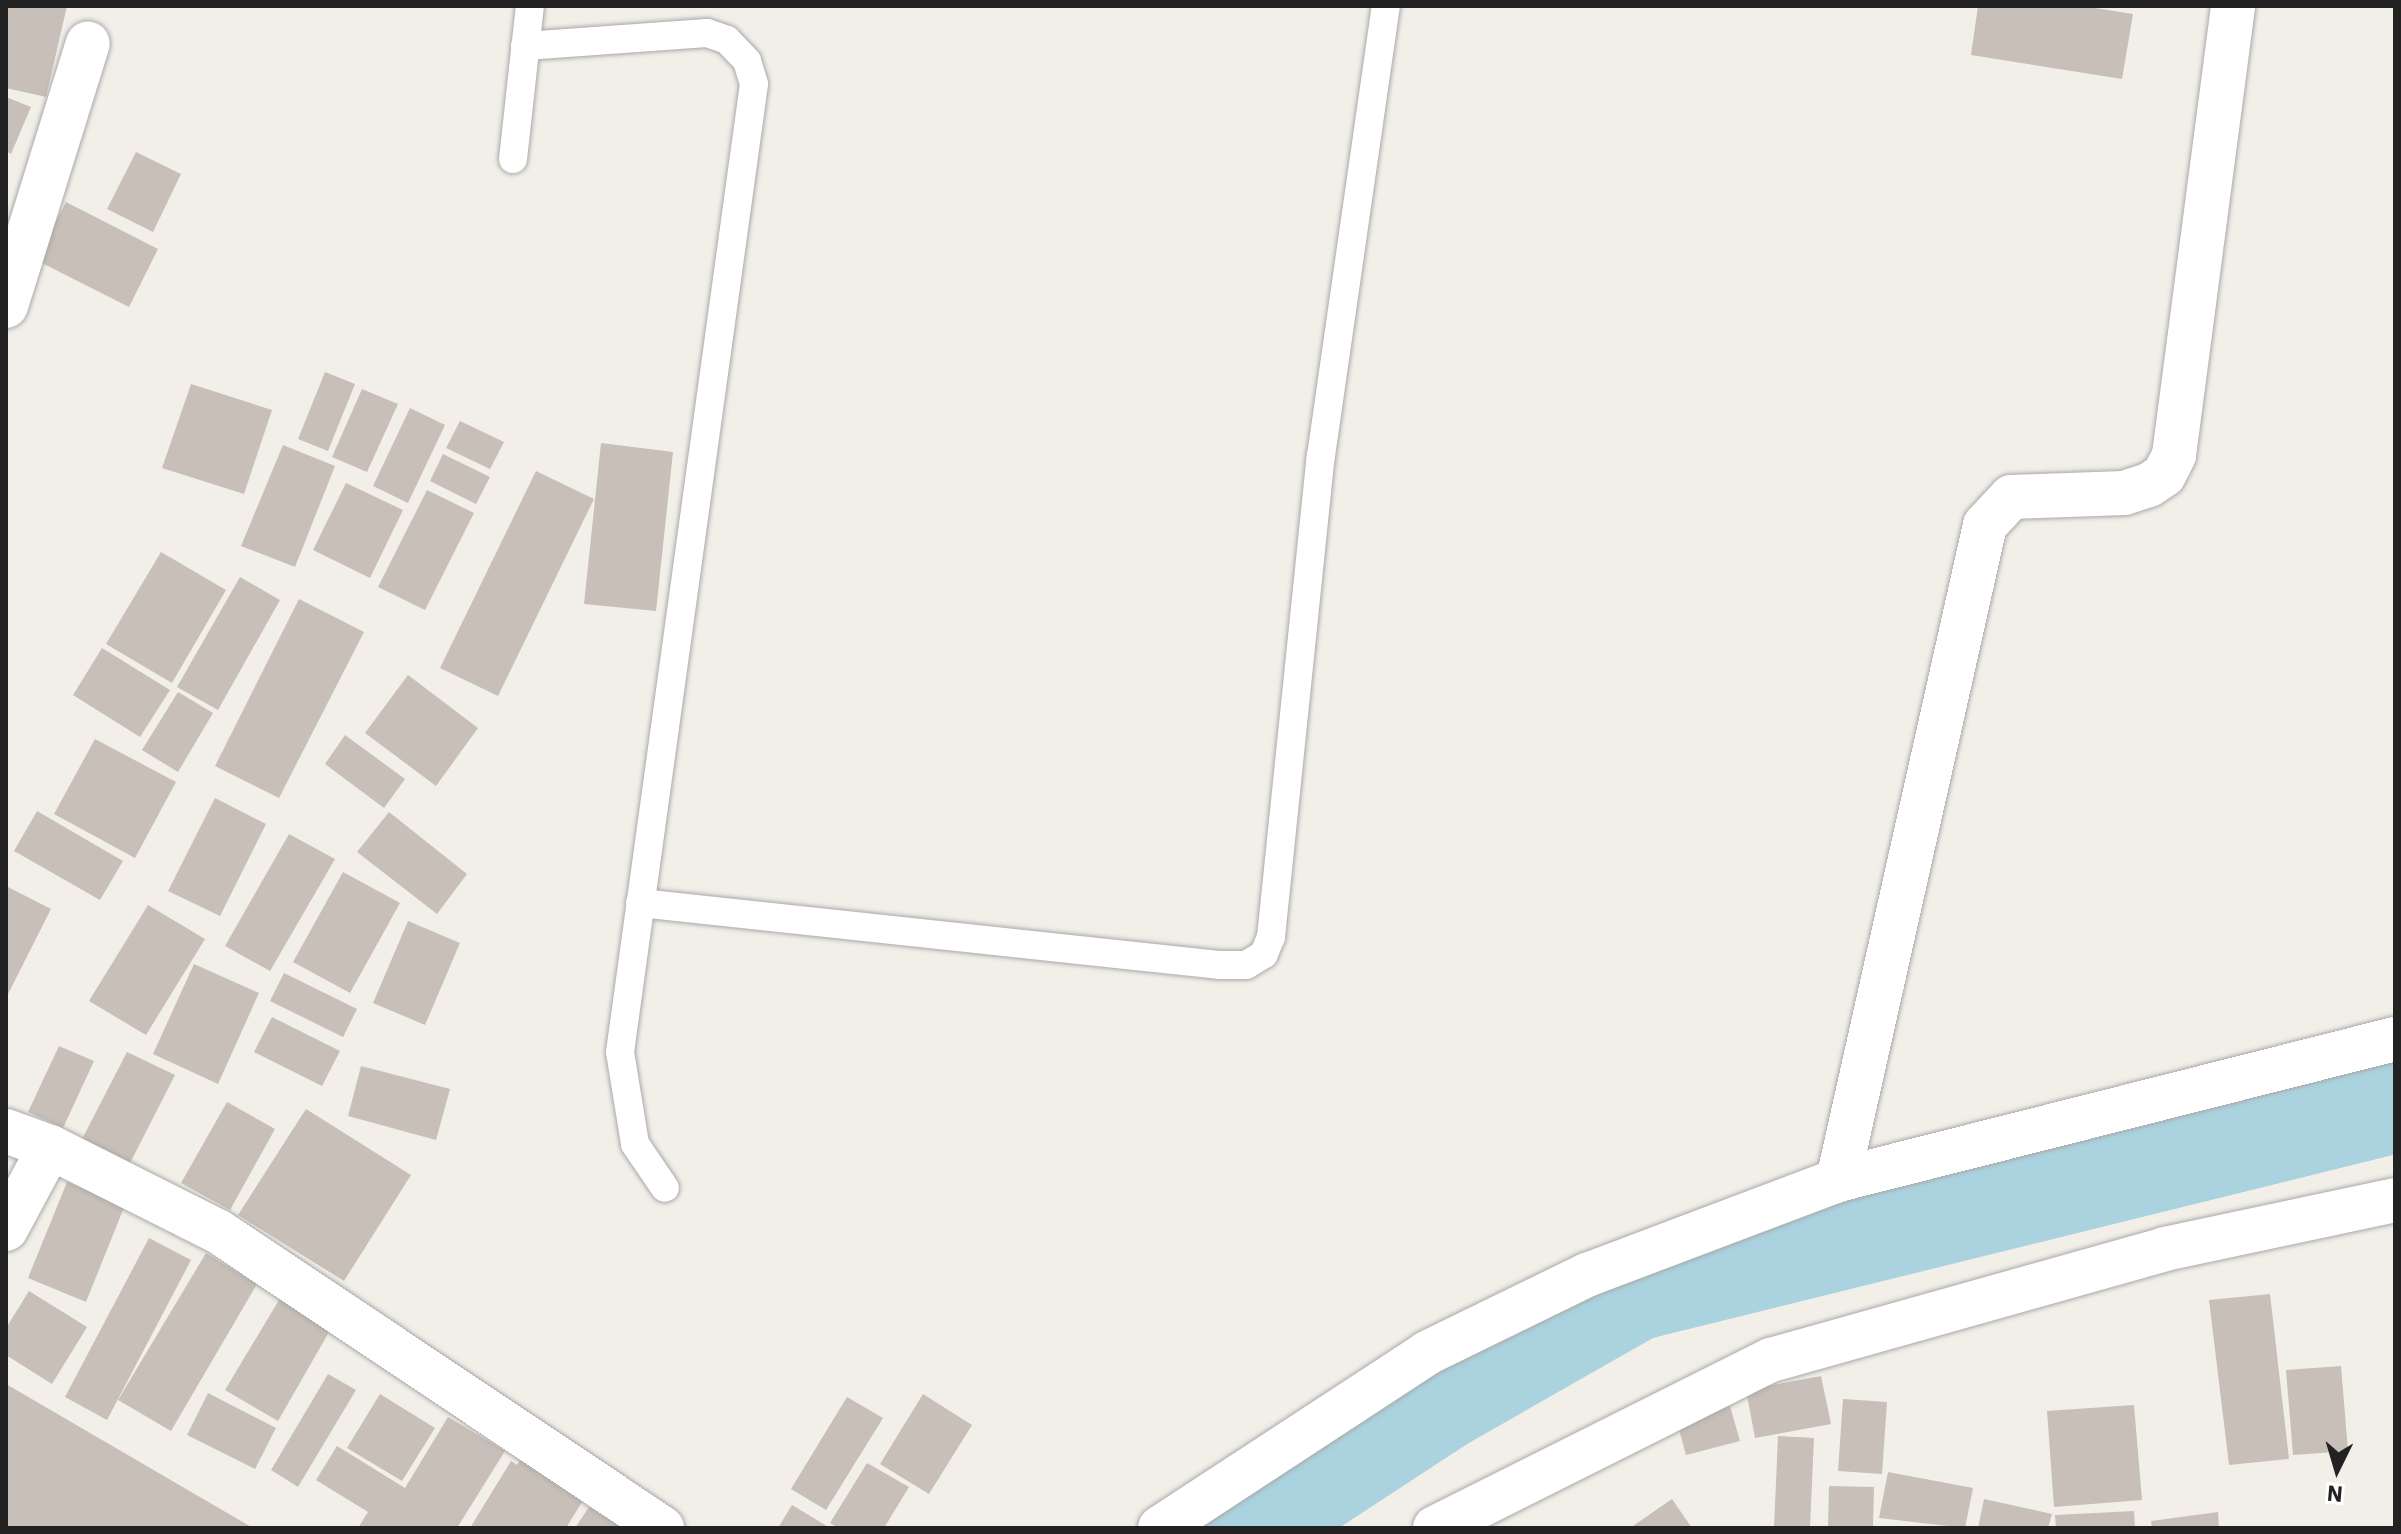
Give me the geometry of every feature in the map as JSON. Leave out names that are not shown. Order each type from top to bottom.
[{"type":"street","points":[[1838,1180],[1985,525],[2011,497],[2124,493],[2149,485],[2164,475],[2174,455],[2233,6]]},
{"type":"street","points":[[6,306],[88,43]]},
{"type":"street","points":[[1160,1528],[1427,1353],[1587,1275],[1838,1180],[2395,1039]]},
{"type":"street","points":[[6,1131],[50,1147],[219,1232],[662,1528]]},
{"type":"street","points":[[6,1229],[50,1147]]},
{"type":"street","points":[[1435,1528],[1771,1360],[2165,1249],[2395,1200]]},
{"type":"lane","points":[[513,159],[530,6]]},
{"type":"lane","points":[[640,903],[1219,965],[1246,965],[1264,954],[1271,937],[1321,456],[1386,6]]},
{"type":"lane","points":[[525,46],[707,33],[727,40],[747,61],[754,84],[620,1052],[635,1144],[665,1188]]},
{"type":"building","points":[[6,6],[67,6],[46,97],[6,88]]},
{"type":"building","points":[[1978,6],[2082,6],[2133,14],[2122,79],[1971,55]]},
{"type":"building","points":[[6,97],[31,107],[11,154],[6,151]]},
{"type":"building","points":[[136,152],[181,174],[153,232],[107,209]]},
{"type":"building","points":[[66,202],[158,249],[129,307],[36,260]]},
{"type":"building","points":[[325,372],[355,384],[328,451],[298,439]]},
{"type":"building","points":[[191,384],[272,410],[244,494],[162,468]]},
{"type":"building","points":[[362,389],[398,404],[367,472],[332,457]]},
{"type":"building","points":[[410,408],[445,425],[408,503],[373,486]]},
{"type":"building","points":[[460,421],[504,442],[490,469],[446,448]]},
{"type":"building","points":[[601,443],[673,452],[656,611],[584,604]]},
{"type":"building","points":[[283,445],[335,466],[295,567],[241,546]]},
{"type":"building","points":[[443,454],[490,477],[476,504],[430,481]]},
{"type":"building","points":[[536,471],[594,499],[498,696],[440,668]]},
{"type":"building","points":[[346,483],[403,510],[370,578],[313,550]]},
{"type":"building","points":[[427,490],[474,513],[425,610],[378,587]]},
{"type":"building","points":[[161,552],[226,590],[172,683],[106,644]]},
{"type":"building","points":[[240,577],[280,600],[218,710],[177,687]]},
{"type":"building","points":[[299,599],[364,632],[279,798],[215,766]]},
{"type":"building","points":[[102,648],[170,690],[140,737],[73,695]]},
{"type":"building","points":[[408,675],[478,728],[436,786],[365,733]]},
{"type":"building","points":[[178,692],[213,713],[178,772],[142,750]]},
{"type":"building","points":[[345,735],[405,779],[384,808],[325,764]]},
{"type":"building","points":[[95,739],[176,782],[135,858],[54,814]]},
{"type":"building","points":[[215,798],[266,824],[220,916],[168,891]]},
{"type":"building","points":[[37,811],[123,861],[100,900],[14,851]]},
{"type":"building","points":[[389,812],[467,874],[437,914],[357,852]]},
{"type":"building","points":[[289,834],[335,859],[270,971],[225,946]]},
{"type":"building","points":[[343,872],[400,903],[350,993],[293,962]]},
{"type":"building","points":[[6,886],[51,909],[6,998]]},
{"type":"building","points":[[148,905],[205,939],[146,1035],[89,1001]]},
{"type":"building","points":[[408,921],[460,943],[425,1025],[373,1003]]},
{"type":"building","points":[[194,964],[259,993],[218,1084],[153,1054]]},
{"type":"building","points":[[284,973],[357,1009],[343,1037],[270,1001]]},
{"type":"building","points":[[272,1017],[340,1051],[322,1086],[254,1052]]},
{"type":"building","points":[[59,1046],[94,1061],[63,1128],[28,1112]]},
{"type":"building","points":[[127,1052],[175,1075],[128,1167],[80,1143]]},
{"type":"building","points":[[361,1066],[450,1089],[436,1140],[348,1116]]},
{"type":"building","points":[[227,1102],[275,1129],[230,1210],[181,1183]]},
{"type":"building","points":[[306,1109],[411,1175],[344,1281],[238,1215]]},
{"type":"building","points":[[67,1182],[125,1205],[86,1302],[28,1278]]},
{"type":"building","points":[[149,1238],[191,1260],[107,1420],[65,1397]]},
{"type":"building","points":[[206,1253],[257,1284],[171,1431],[118,1400]]},
{"type":"building","points":[[29,1291],[87,1327],[52,1384],[6,1355],[6,1328]]},
{"type":"building","points":[[2270,1294],[2289,1459],[2229,1465],[2209,1300]]},
{"type":"building","points":[[282,1295],[333,1325],[278,1421],[225,1390]]},
{"type":"building","points":[[2341,1366],[2348,1451],[2293,1455],[2286,1370]]},
{"type":"building","points":[[328,1374],[356,1390],[298,1487],[271,1470]]},
{"type":"building","points":[[1821,1376],[1831,1424],[1755,1438],[1746,1390]]},
{"type":"building","points":[[6,1384],[253,1528],[6,1528]]},
{"type":"building","points":[[208,1393],[276,1428],[255,1469],[187,1435]]},
{"type":"building","points":[[380,1394],[435,1428],[402,1481],[347,1448]]},
{"type":"building","points":[[923,1394],[972,1425],[929,1494],[880,1464]]},
{"type":"building","points":[[847,1397],[883,1418],[826,1510],[791,1489]]},
{"type":"building","points":[[1843,1399],[1887,1402],[1882,1474],[1838,1471]]},
{"type":"building","points":[[2134,1405],[2142,1500],[2054,1507],[2047,1411]]},
{"type":"building","points":[[1730,1406],[1740,1441],[1686,1455],[1677,1422]]},
{"type":"building","points":[[448,1417],[505,1451],[457,1528],[358,1528],[368,1512],[316,1480],[337,1446],[405,1488]]},
{"type":"building","points":[[1778,1436],[1814,1438],[1810,1528],[1774,1528]]},
{"type":"building","points":[[523,1455],[587,1494],[566,1528],[470,1528],[511,1461],[517,1465]]},
{"type":"building","points":[[867,1463],[909,1487],[884,1528],[839,1528],[830,1523]]},
{"type":"building","points":[[1888,1472],[1973,1488],[1965,1528],[1879,1518]]},
{"type":"building","points":[[1829,1486],[1874,1487],[1873,1528],[1828,1528]]},
{"type":"building","points":[[1672,1499],[1692,1528],[1630,1528]]},
{"type":"building","points":[[1984,1499],[2052,1514],[2048,1528],[1978,1528]]},
{"type":"building","points":[[792,1505],[830,1528],[778,1528]]},
{"type":"building","points":[[589,1507],[624,1528],[575,1528]]},
{"type":"building","points":[[2134,1511],[2135,1528],[2056,1528],[2055,1515]]},
{"type":"building","points":[[2218,1512],[2219,1528],[2152,1528],[2151,1521]]},
{"type":"waterway","points":[[1244,1528],[1441,1399],[1634,1289],[2395,1101]]}]
